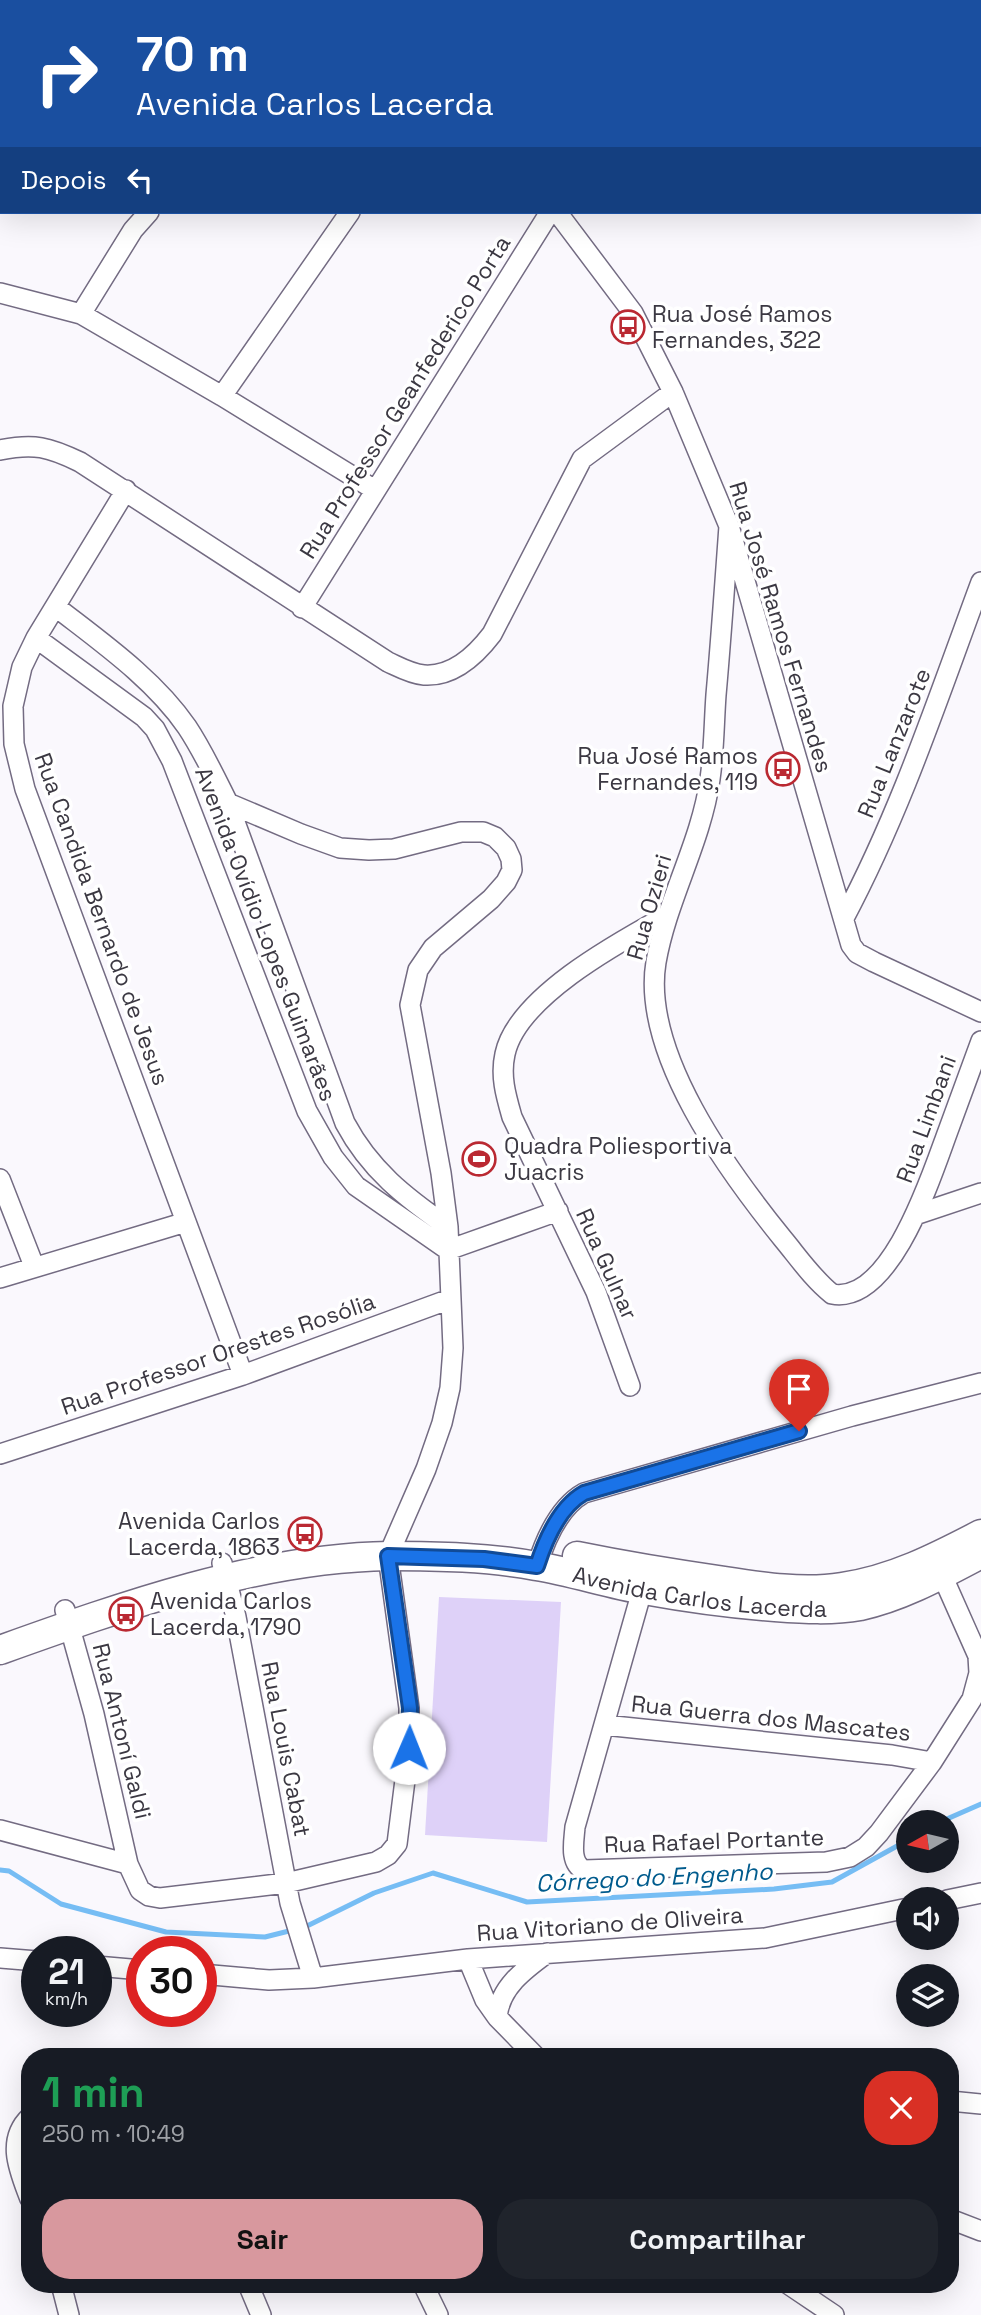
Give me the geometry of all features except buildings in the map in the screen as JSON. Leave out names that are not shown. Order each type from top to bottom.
[{"type":"main road","name":"Avenida Carlos Lacerda","points":[[0,1633],[140,1601],[225,1571],[312,1564],[391,1547],[484,1559],[539,1558],[645,1580],[730,1604],[833,1609],[890,1597],[938,1567],[981,1534]]},
{"type":"main road","name":"Avenida Carlos Lacerda","points":[[938,1567],[981,1554]]},
{"type":"main road","name":"Avenida Carlos Lacerda","points":[[0,1650],[68,1617]]},
{"type":"street","points":[[80,314],[133,230],[147,214]]},
{"type":"street","points":[[222,396],[349,214]]},
{"type":"street","name":"Rua Professor Geanfederico Porta","points":[[302,608],[549,214]]},
{"type":"street","name":"Rua José Ramos Fernandes","points":[[558,214],[633,313],[673,392],[729,526],[849,940],[857,953],[904,978],[981,1012]]},
{"type":"street","points":[[0,293],[80,314],[222,396],[375,490]]},
{"type":"street","points":[[0,450],[37,446],[52,449],[80,462],[387,662],[412,673],[426,675],[443,672],[463,663],[478,653],[492,634],[582,458],[673,392]]},
{"type":"street","name":"Rua Candida Bernardo de Jesus","points":[[126,490],[36,638],[22,667],[13,706],[13,744],[25,789],[243,1375]]},
{"type":"street","name":"Rua Ozieri","points":[[729,526],[710,778],[701,819],[668,915],[656,962],[656,1004],[671,1064],[690,1104],[747,1195],[832,1294],[851,1293],[880,1273],[918,1214]]},
{"type":"street","name":"Rua Lanzarote","points":[[844,918],[869,873],[947,678],[981,582]]},
{"type":"street","name":"Avenida Ovídio Lopes Guimarães","points":[[56,607],[135,672],[186,725],[228,803],[345,1123],[358,1148],[397,1188],[448,1227]]},
{"type":"street","name":"Avenida Ovídio Lopes Guimarães","points":[[36,638],[128,703],[155,729],[172,761],[307,1111],[333,1157],[356,1186],[448,1250]]},
{"type":"street","points":[[228,803],[340,848],[394,849],[470,832],[495,836],[506,848],[511,859],[512,870],[506,882],[491,899],[433,948],[418,970],[411,991],[411,1023],[441,1173],[448,1227],[453,1348],[450,1388],[442,1423],[426,1469],[391,1547]]},
{"type":"street","name":"Rua Gulnar","points":[[630,1386],[596,1292],[512,1117],[502,1071],[508,1042],[527,1012],[575,972],[622,940],[668,915]]},
{"type":"street","name":"Rua Limbani","points":[[918,1214],[981,1041]]},
{"type":"street","points":[[0,1179],[34,1266]]},
{"type":"street","points":[[918,1214],[981,1193]]},
{"type":"street","points":[[448,1250],[558,1211]]},
{"type":"street","points":[[0,1278],[186,1222]]},
{"type":"street","name":"Rua Professor Orestes Rosólia","points":[[0,1454],[243,1375],[450,1299]]},
{"type":"street","points":[[539,1558],[561,1516],[571,1503],[584,1493],[852,1416],[981,1383]]},
{"type":"street","name":"Rua Antoní Galdi","points":[[68,1617],[106,1763],[128,1864],[140,1890],[149,1896],[160,1898],[286,1882],[376,1862],[397,1844],[409,1748],[410,1708],[391,1547]]},
{"type":"street","name":"Rua Rafael Portante","points":[[645,1580],[575,1827],[575,1858],[579,1867],[584,1870],[827,1862],[850,1857],[866,1847],[932,1762],[972,1699],[979,1673],[975,1646],[938,1567]]},
{"type":"street","name":"Rua Louis Cabat","points":[[225,1571],[290,1903],[313,1978]]},
{"type":"street","name":"Rua Guerra dos Mascates","points":[[604,1725],[892,1755],[932,1762]]},
{"type":"street","points":[[0,1830],[128,1864]]},
{"type":"street","points":[[959,1898],[981,1893]]},
{"type":"street","name":"Rua Vitoriano de Oliveira","points":[[217,1975],[269,1980],[313,1978],[547,1952],[776,1937],[896,1911]]},
{"type":"street","points":[[497,2017],[502,1998],[510,1984],[547,1952]]},
{"type":"street","points":[[0,1958],[21,1960]]},
{"type":"street","points":[[468,1959],[485,2000],[497,2017],[527,2048]]},
{"type":"street","points":[[959,2102],[981,2104]]},
{"type":"street","points":[[21,2128],[15,2143],[21,2174]]},
{"type":"street","points":[[959,2222],[981,2231]]},
{"type":"street","points":[[63,2293],[69,2315]]},
{"type":"street","points":[[252,2293],[261,2315]]},
{"type":"street","points":[[427,2293],[438,2315]]},
{"type":"street","points":[[801,2293],[834,2315]]},
{"type":"shaded area","points":[[439,1597],[561,1602],[547,1842],[425,1835]]},
{"type":"waterway","name":"Córrego do Engenho","points":[[959,1814],[981,1804]]},
{"type":"waterway","name":"Córrego do Engenho","points":[[0,1870],[9,1871],[61,1904],[166,1932],[265,1937],[305,1927],[374,1893],[433,1873],[527,1902],[774,1889],[832,1882],[896,1847]]},
{"type":"place","name":"Rua José Ramos Fernandes, 322","points":[[628,327]]},
{"type":"place","name":"Rua José Ramos Fernandes, 119","points":[[783,769]]},
{"type":"place","name":"Quadra Poliesportiva Juacris","points":[[479,1159]]},
{"type":"place","name":"Avenida Carlos Lacerda, 1863","points":[[305,1534]]},
{"type":"place","name":"Avenida Carlos Lacerda, 1790","points":[[126,1614]]},
{"type":"route","points":[[409,1748],[410,1708],[388,1556],[484,1559],[537,1566],[542,1549],[561,1516],[571,1503],[584,1493],[799,1431]]}]
